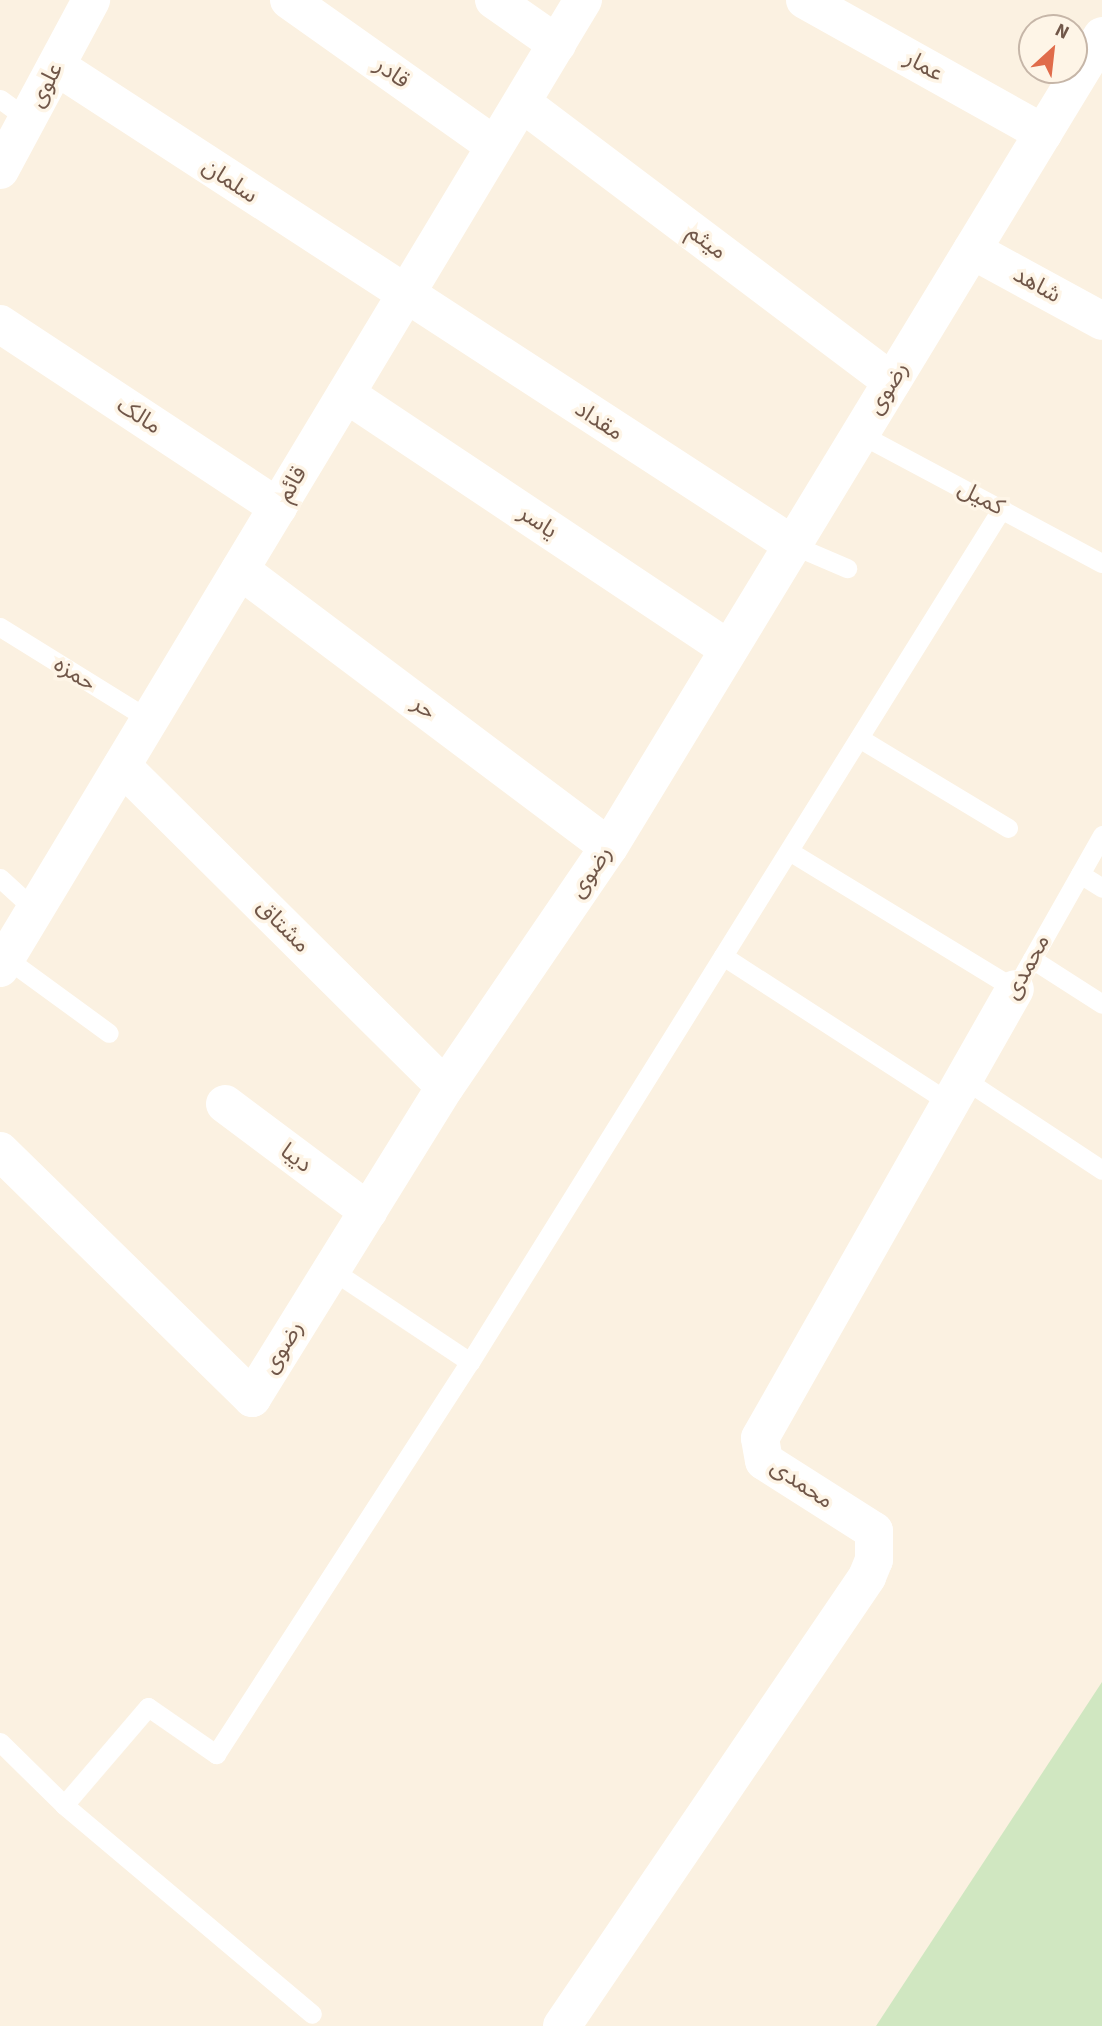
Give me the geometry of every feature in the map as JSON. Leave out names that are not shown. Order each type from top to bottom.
[{"type":"street","name":"علوی","points":[[0,170],[14,109],[56,66],[91,0]]},
{"type":"street","name":"قادر","points":[[289,0],[495,146]]},
{"type":"street","points":[[494,0],[557,44]]},
{"type":"street","name":"قائم","points":[[3,963],[583,0]]},
{"type":"street","name":"عمار","points":[[805,0],[1043,132]]},
{"type":"street","name":"رضوی","points":[[0,1151],[252,1398],[445,1087],[609,847],[1102,36]]},
{"type":"street","name":"سلمان","points":[[56,66],[404,297]]},
{"type":"street","name":"میثم","points":[[522,103],[892,382]]},
{"type":"street","name":"شاهد","points":[[972,250],[1102,321]]},
{"type":"street","name":"مقداد","points":[[404,297],[793,545]]},
{"type":"street","name":"مالک","points":[[0,324],[278,507]]},
{"type":"street","name":"یاسر","points":[[346,394],[729,649]]},
{"type":"street","name":"حر","points":[[240,570],[609,847]]},
{"type":"street","name":"مشتاق","points":[[122,766],[445,1087]]},
{"type":"street","name":"محمدی","points":[[562,2026],[867,1577],[874,1560],[874,1531],[764,1461],[760,1438],[1023,974]]},
{"type":"street","name":"دیبا","points":[[225,1104],[368,1211]]},
{"type":"lane","name":"کمیل","points":[[860,434],[1102,563]]},
{"type":"lane","points":[[64,1805],[148,1707],[216,1754],[470,1362],[1002,508]]},
{"type":"lane","points":[[793,545],[846,568]]},
{"type":"lane","name":"حمزه","points":[[0,627],[150,720]]},
{"type":"lane","points":[[859,738],[1008,828]]},
{"type":"lane","name":"محمدی","points":[[1023,974],[1102,835]]},
{"type":"lane","points":[[789,851],[1023,974],[1102,1004]]},
{"type":"lane","points":[[1080,874],[1102,888]]},
{"type":"lane","points":[[0,877],[35,910]]},
{"type":"lane","points":[[723,956],[957,1091],[1102,1170]]},
{"type":"lane","points":[[3,963],[109,1033]]},
{"type":"lane","points":[[332,1270],[470,1362]]},
{"type":"lane","points":[[0,1742],[64,1805],[312,2014]]},
{"type":"green space","points":[[1102,1682],[1102,2026],[876,2026]]}]
